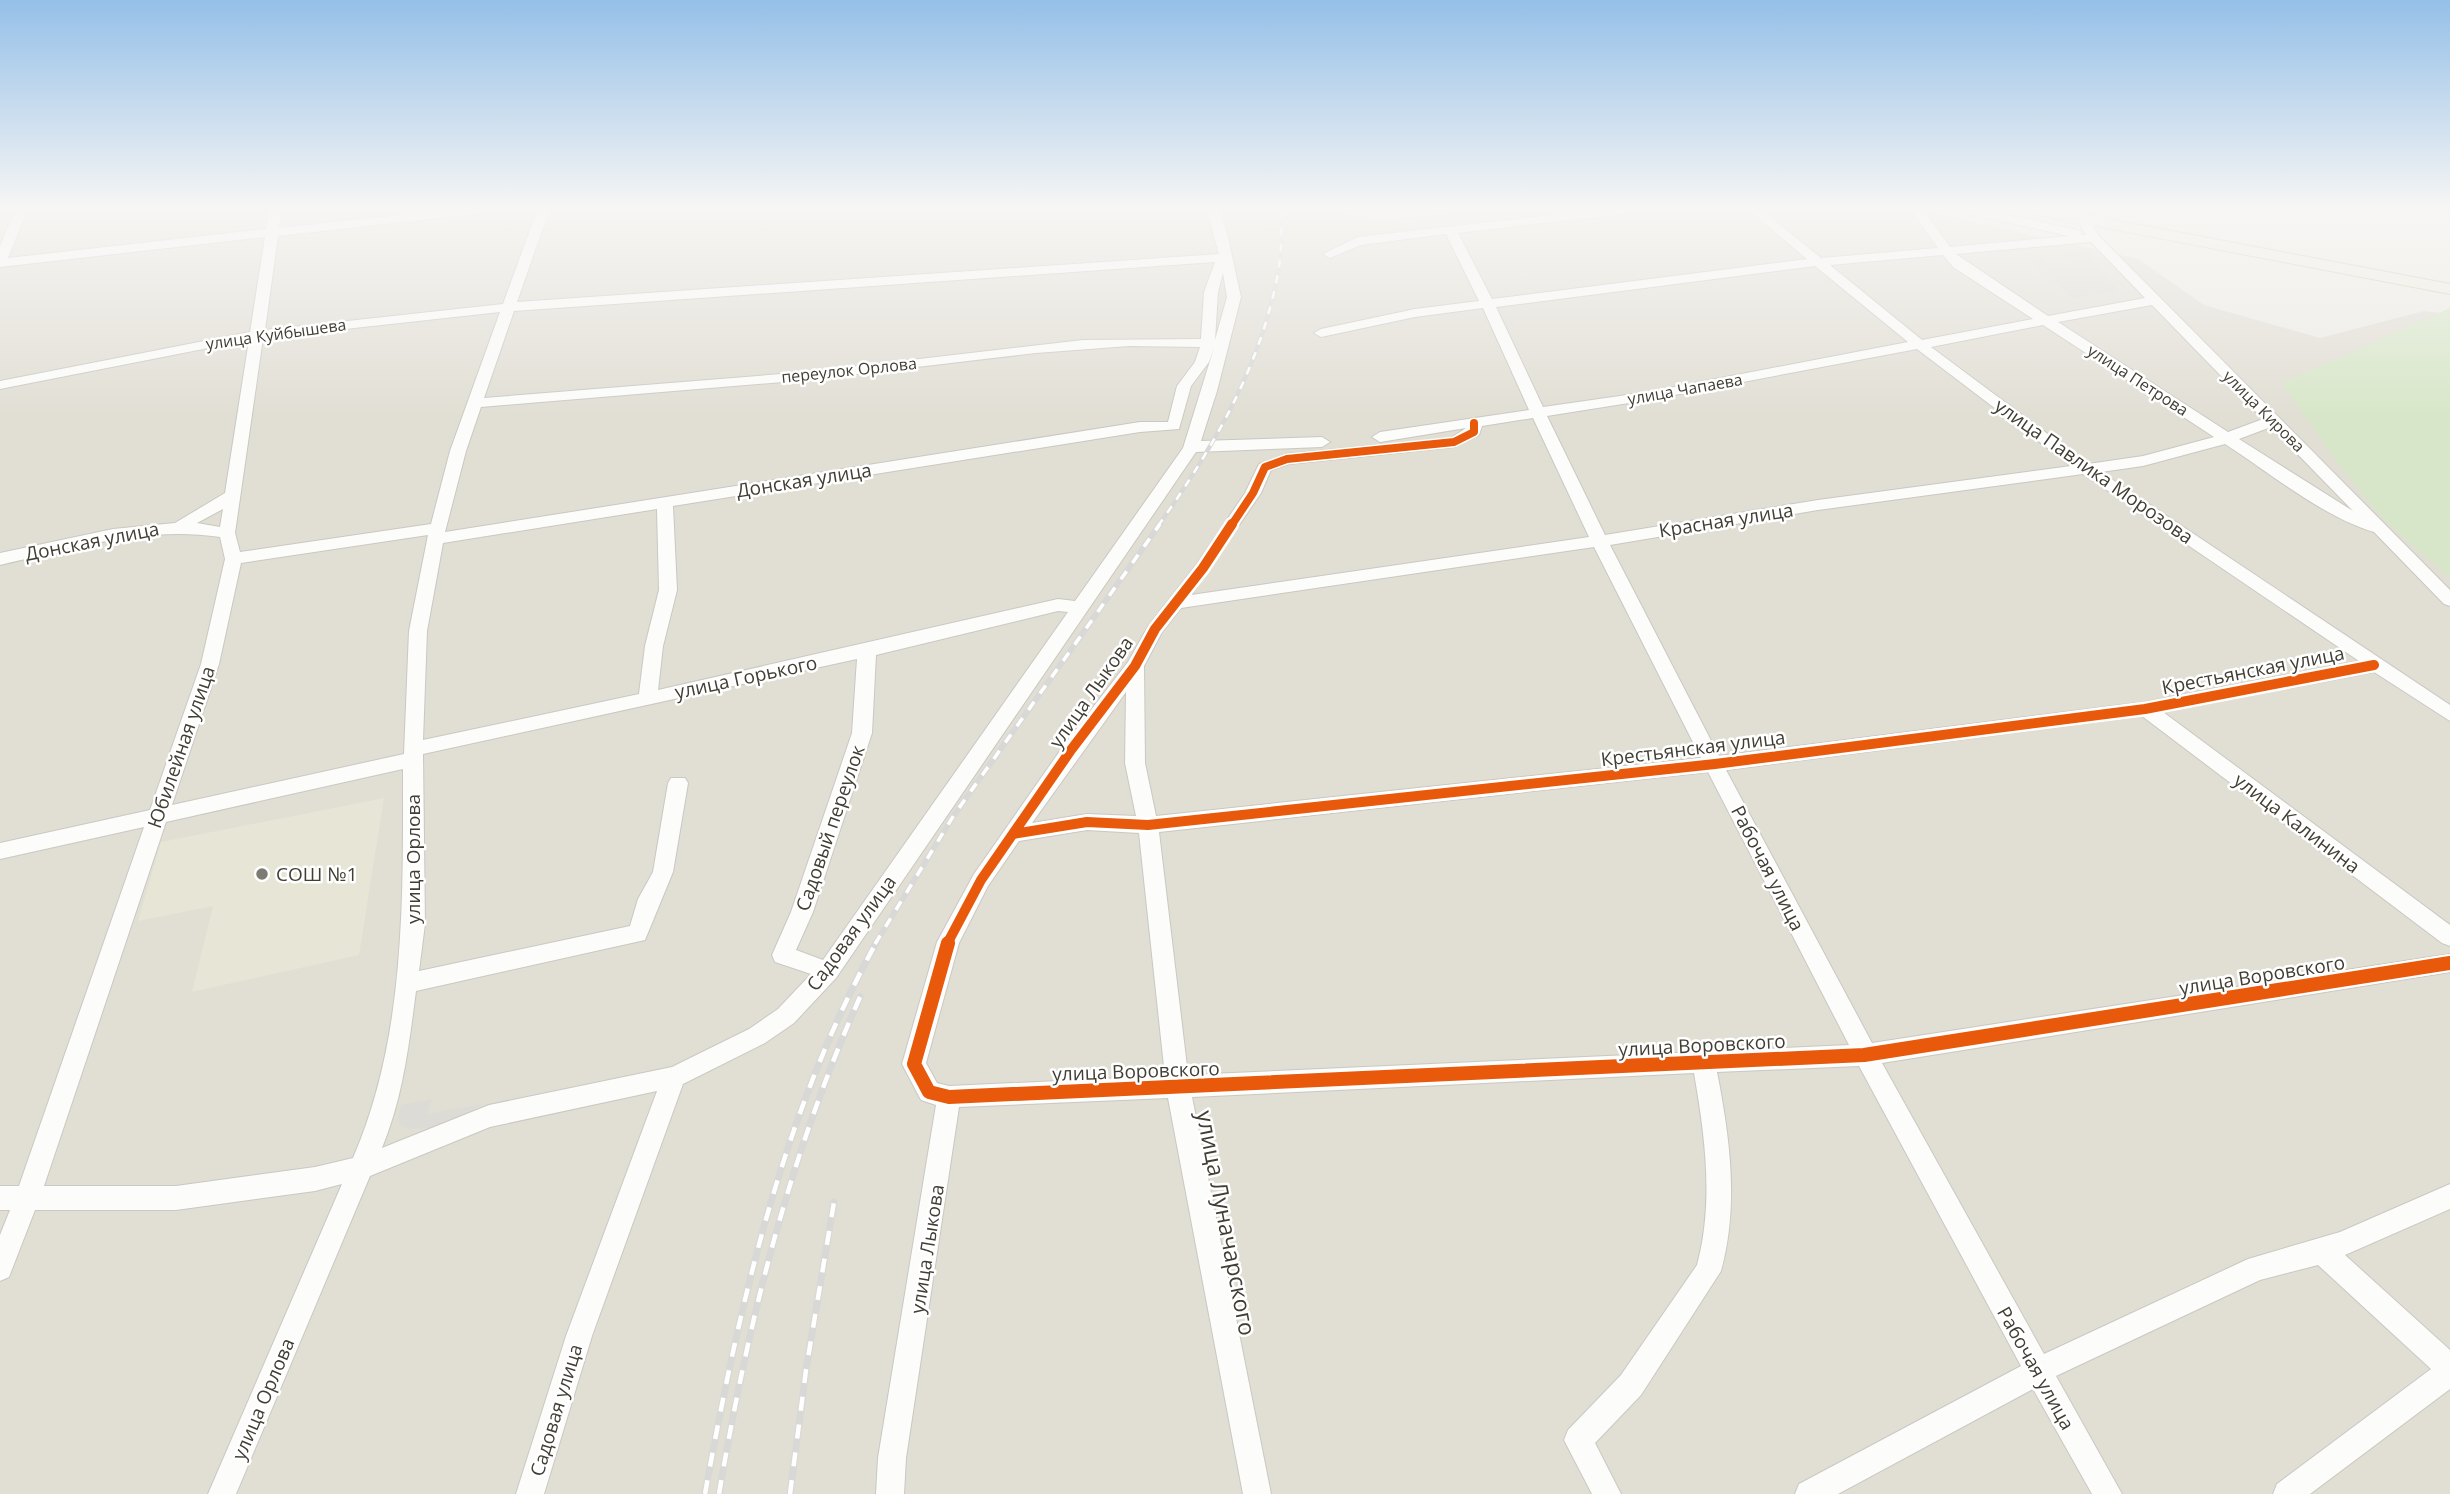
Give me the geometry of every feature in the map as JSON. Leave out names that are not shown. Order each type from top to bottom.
[{"type":"main road","points":[[2392,278],[2450,289]]},
{"type":"street","name":"Юбилейная улица","points":[[0,1268],[27,1198],[156,816],[211,664],[233,559],[227,533],[263,278]]},
{"type":"street","name":"улица Орлова","points":[[222,1494],[363,1167],[387,1103],[408,983],[414,924],[413,754],[418,631],[437,533],[458,451],[521,278]]},
{"type":"street","name":"улица Куйбышева","points":[[0,385],[255,335],[511,307],[929,278]]},
{"type":"street","name":"Садовая улица","points":[[1174,426],[1184,386],[1215,344],[1211,292],[1215,278]]},
{"type":"street","name":"Садовая улица","points":[[530,1494],[552,1414],[590,1301],[674,1077],[757,1036],[786,1016],[828,971],[1191,448],[1215,344],[1234,297],[1230,278]]},
{"type":"street","name":"Рабочая улица","points":[[1476,278],[1599,541],[1864,1055],[2108,1494]]},
{"type":"street","points":[[1321,333],[1415,313],[1695,278]]},
{"type":"street","name":"улица Павлика Морозова","points":[[1837,278],[1920,345],[2082,467],[2450,714]]},
{"type":"street","name":"улица Петрова","points":[[1980,278],[2333,507],[2364,524],[2381,529]]},
{"type":"street","name":"улица Кирова","points":[[2132,278],[2450,600]]},
{"type":"street","name":"улица Чапаева","points":[[1191,448],[1211,445],[1315,443],[1474,423],[1648,396],[2154,300]]},
{"type":"street","name":"переулок Орлова","points":[[475,403],[842,372],[1018,351],[1182,341],[1215,344]]},
{"type":"street","name":"Красная улица","points":[[1176,603],[1599,541],[1818,505],[2082,467],[2143,461],[2226,438],[2272,421]]},
{"type":"street","name":"улица Лыкова","points":[[890,1494],[892,1458],[949,1097],[929,1092],[914,1065],[948,942],[981,880],[1135,666],[1155,629],[1253,493],[1265,467],[1287,459],[1454,442],[1474,432],[1474,423]]},
{"type":"street","name":"Донская улица","points":[[233,559],[665,502],[1140,427],[1174,426]]},
{"type":"street","points":[[181,526],[233,495]]},
{"type":"street","points":[[648,698],[654,646],[668,590],[665,502]]},
{"type":"street","name":"Донская улица","points":[[0,559],[115,534],[181,526],[227,533]]},
{"type":"street","name":"улица Горького","points":[[0,851],[648,698],[1058,605],[1079,608]]},
{"type":"street","name":"Садовый переулок","points":[[828,971],[783,955],[802,912],[862,733],[867,650]]},
{"type":"street","name":"Крестьянская улица","points":[[1013,834],[1087,822],[1148,825],[1715,765],[2145,709],[2374,664]]},
{"type":"street","name":"улица Луначарского","points":[[1135,666],[1135,763],[1148,825],[1178,1087],[1257,1494]]},
{"type":"street","name":"улица Калинина","points":[[2145,709],[2450,937]]},
{"type":"street","points":[[408,983],[637,934],[642,929],[649,899],[663,872],[678,783]]},
{"type":"street","name":"улица Воровского","points":[[949,1097],[1864,1055],[2450,963]]},
{"type":"street","points":[[1607,1494],[1578,1440],[1647,1364],[1708,1271],[1713,1256],[1717,1165],[1704,1062]]},
{"type":"street","points":[[0,1198],[176,1198],[315,1179],[363,1167],[489,1115],[674,1077]]},
{"type":"street","points":[[1809,1494],[2037,1370],[2260,1267],[2322,1251],[2450,1196]]},
{"type":"street","points":[[2287,1494],[2450,1370],[2322,1251]]},
{"type":"shaded area","points":[[0,278],[2165,278],[2204,305],[2320,338],[2424,311],[2450,314],[2450,1494],[0,1494]]},
{"type":"shaded area","points":[[2050,278],[2108,278],[2119,291],[2072,298]]},
{"type":"shaded area","name":"СОШ №1","points":[[384,798],[359,955],[192,992],[213,906],[138,921],[161,842]]},
{"type":"shaded area","points":[[432,1099],[427,1114],[483,1104],[431,1128],[409,1129],[401,1126],[398,1119],[401,1105]]},
{"type":"green space","points":[[2450,308],[2450,578],[2385,521],[2339,465],[2282,383]]},
{"type":"railway","points":[[1158,526],[1198,466],[1234,403],[1261,337],[1277,278]]},
{"type":"railway","points":[[875,944],[954,815],[1160,524]]},
{"type":"railway","points":[[705,1494],[733,1352],[768,1211],[815,1074],[843,1007],[876,943]]},
{"type":"railway","points":[[719,1494],[743,1366],[774,1241],[812,1118],[860,997]]},
{"type":"railway","points":[[790,1494],[806,1370],[834,1202]]},
{"type":"cycle path","points":[[1474,423],[1474,432],[1454,442],[1287,459],[1265,467],[1253,493],[1203,568],[1155,629],[1135,666],[1071,750],[981,880],[948,942],[914,1064],[929,1092],[949,1097],[1864,1055],[2450,963]]},
{"type":"cycle path","points":[[1013,834],[1087,822],[1148,825],[1715,764],[2145,709],[2374,665]]},
{"type":"place","name":"СОШ №1","points":[[262,874]]}]
